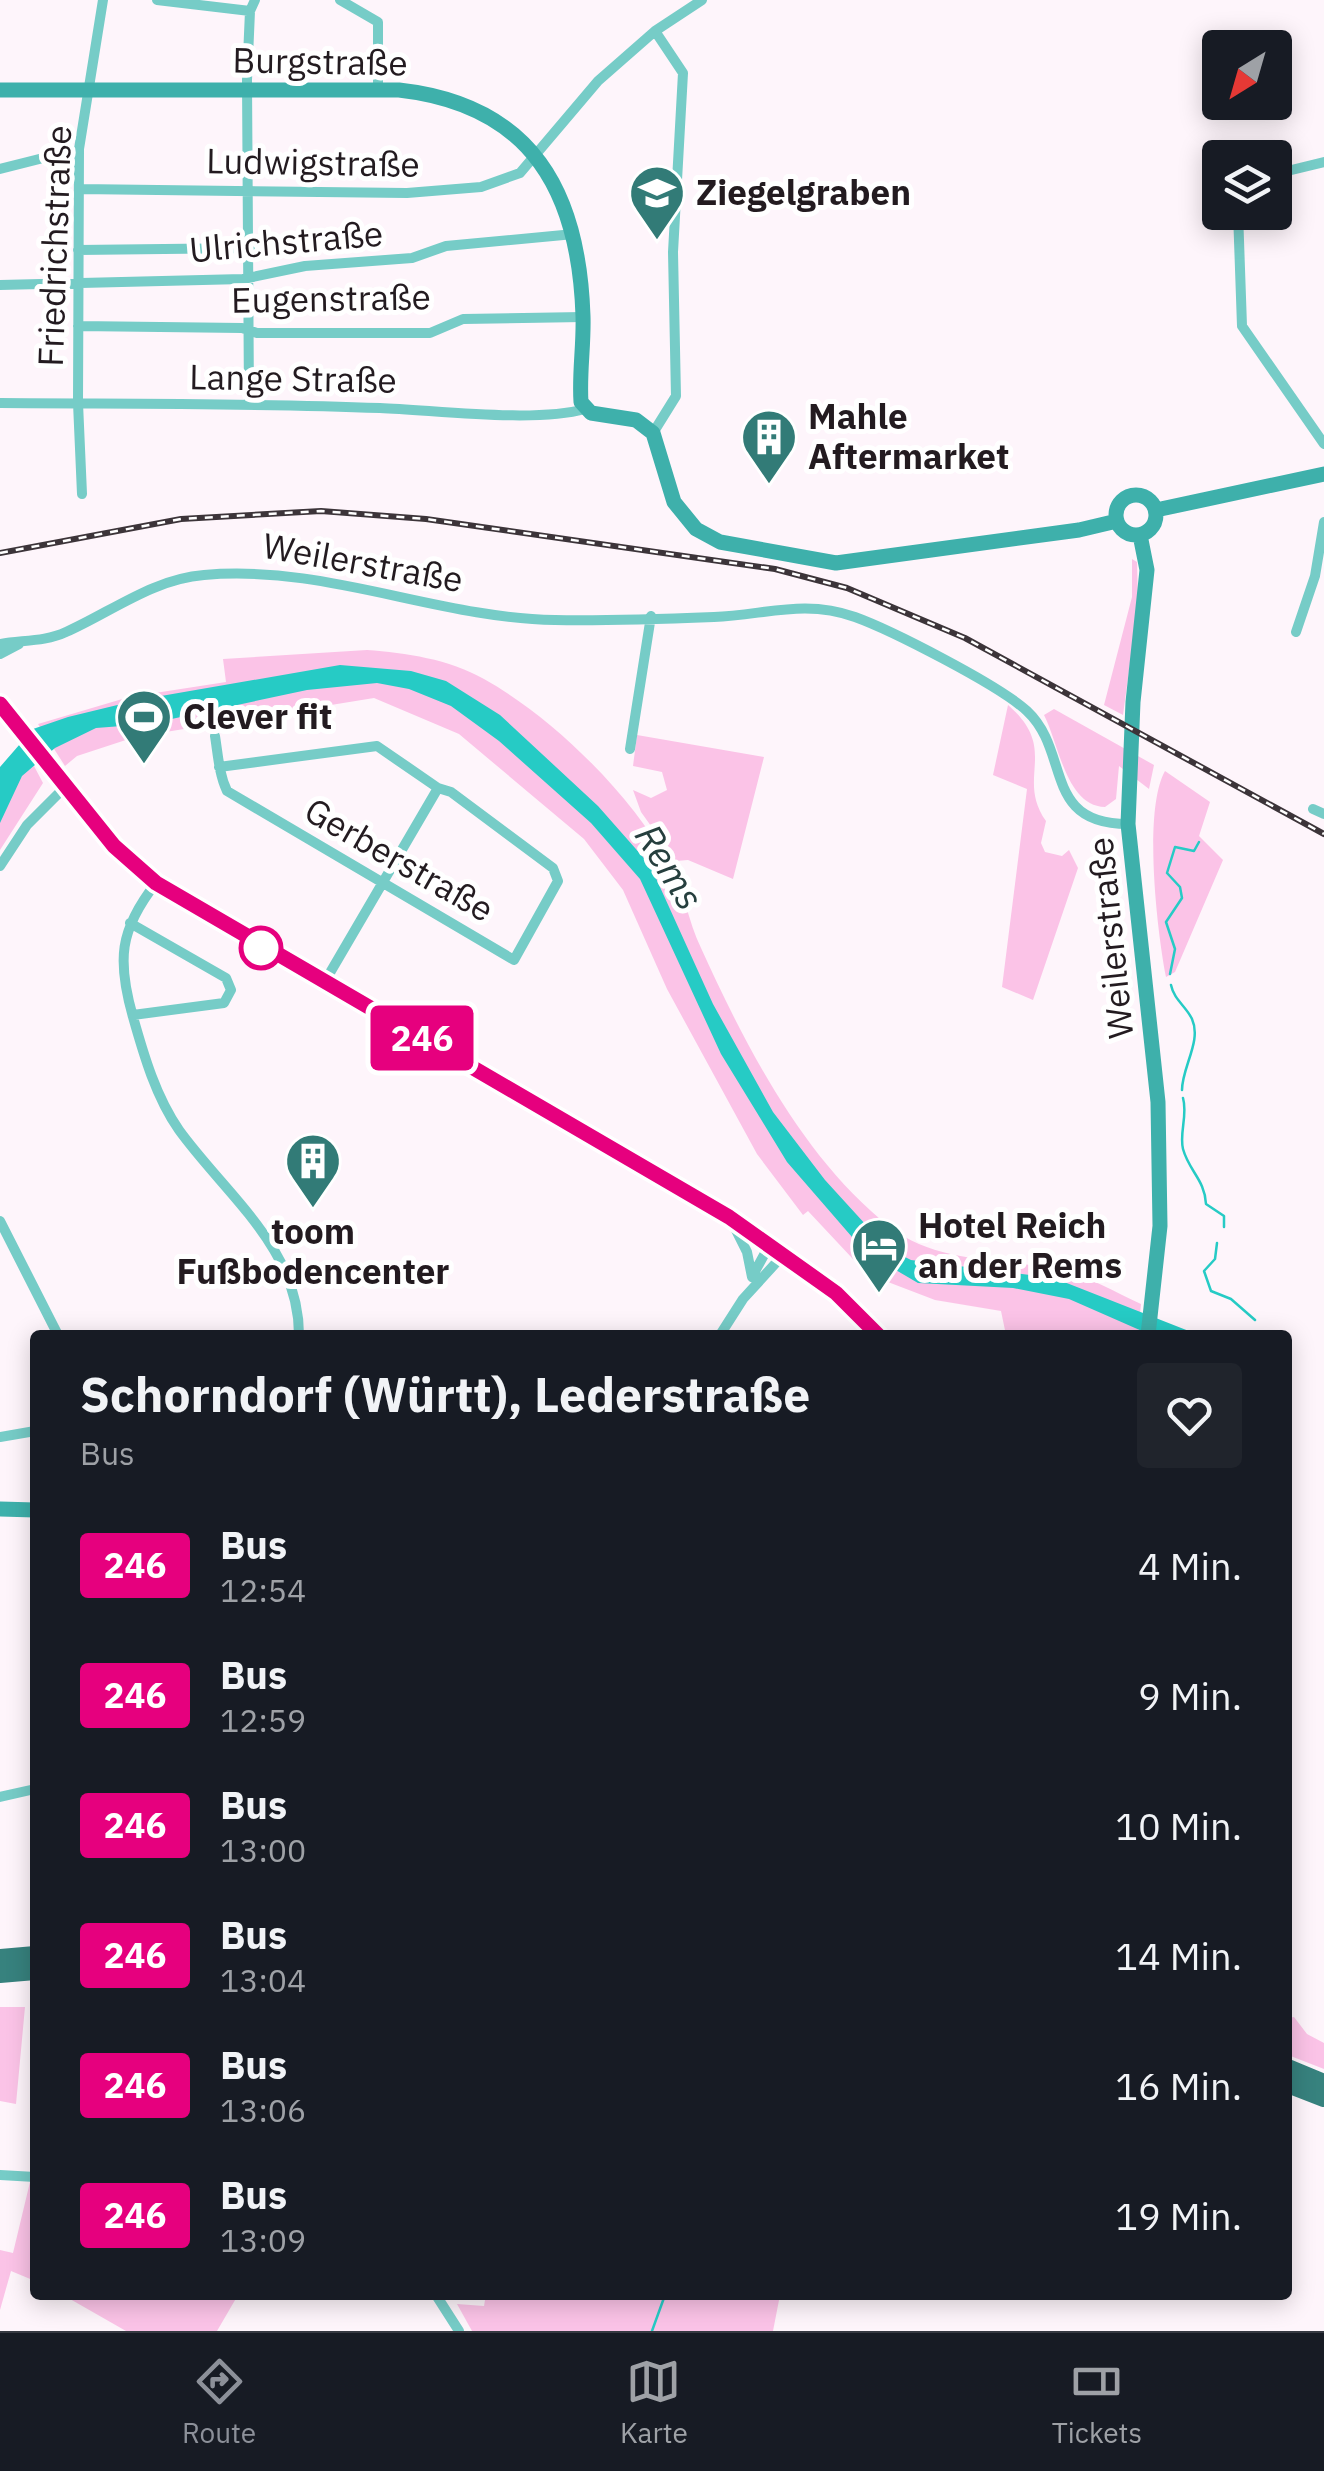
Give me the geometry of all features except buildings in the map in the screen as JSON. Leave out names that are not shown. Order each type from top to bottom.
[{"type":"highway","points":[[0,1958],[30,1955]]},
{"type":"highway","points":[[0,1974],[30,1971]]},
{"type":"highway","points":[[1292,2070],[1324,2083]]},
{"type":"highway","points":[[1292,2086],[1324,2098]]},
{"type":"street","name":"Friedrichstraße","points":[[82,494],[78,403],[79,149],[103,0]]},
{"type":"street","points":[[156,0],[252,6],[248,90],[249,403]]},
{"type":"street","points":[[340,0],[378,22],[378,88]]},
{"type":"street","name":"Ludwigstraße","points":[[79,188],[460,191],[520,173],[598,82],[656,31],[702,0]]},
{"type":"street","points":[[653,433],[676,396],[673,252],[683,72],[656,31]]},
{"type":"street","name":"Burgstraße","points":[[0,90],[378,88],[422,92],[465,106],[504,128],[535,154],[567,207],[575,234],[583,317],[580,393],[585,408]]},
{"type":"street","points":[[0,169],[79,149]]},
{"type":"street","points":[[1292,170],[1324,162]]},
{"type":"street","points":[[1239,230],[1242,326],[1324,444]]},
{"type":"street","name":"Ulrichstraße","points":[[0,284],[250,275],[305,266],[412,258],[446,246],[575,234]]},
{"type":"street","points":[[78,250],[250,248]]},
{"type":"street","name":"Eugenstraße","points":[[78,326],[430,333],[463,319],[583,317]]},
{"type":"street","name":"Lange Straße","points":[[0,403],[249,403],[570,413],[585,408]]},
{"type":"street","points":[[585,408],[636,420],[653,433],[668,488],[696,528],[720,542],[813,560],[848,561],[1078,530],[1117,520]]},
{"type":"street","points":[[1156,510],[1324,474]]},
{"type":"street","points":[[1131,496],[1148,499],[1156,510],[1154,523],[1140,534],[1123,530],[1117,520],[1118,507],[1131,496]]},
{"type":"street","points":[[1296,632],[1320,577],[1324,522]]},
{"type":"street","name":"Weilerstraße","points":[[1140,534],[1146,585],[1132,702],[1128,824],[1158,1102],[1160,1226],[1149,1330]]},
{"type":"street","name":"Weilerstraße","points":[[0,644],[63,634],[138,594],[199,575],[258,572],[326,580],[496,616],[557,620],[715,617],[790,606],[826,607],[860,618],[1011,698],[1039,725],[1068,798],[1090,817],[1128,824]]},
{"type":"street","points":[[630,749],[651,616]]},
{"type":"street","name":"Weilerstraße","points":[[0,654],[18,644]]},
{"type":"street","points":[[0,704],[114,846],[156,883],[729,1217],[836,1293],[873,1330]]},
{"type":"street","name":"Gerberstraße","points":[[215,736],[227,791],[514,960],[558,881],[554,868],[452,792],[438,788]]},
{"type":"street","points":[[220,767],[368,744],[385,751],[438,788],[324,983]]},
{"type":"street","points":[[0,866],[60,780]]},
{"type":"street","points":[[156,883],[130,923],[121,950],[132,1015],[161,1100],[178,1128],[287,1266],[299,1330]]},
{"type":"street","points":[[130,923],[226,978],[231,990],[224,1004],[132,1015]]},
{"type":"street","points":[[729,1217],[747,1252],[752,1277]]},
{"type":"street","points":[[0,1222],[55,1330]]},
{"type":"street","points":[[723,1330],[770,1244]]},
{"type":"street","points":[[742,1299],[784,1254]]},
{"type":"street","points":[[0,1437],[30,1432]]},
{"type":"street","points":[[0,1509],[30,1510]]},
{"type":"street","points":[[0,1797],[30,1790]]},
{"type":"street","points":[[0,2175],[30,2177]]},
{"type":"street","points":[[439,2300],[459,2331]]},
{"type":"shaded area","points":[[1132,559],[1137,562],[1138,604],[1123,715],[1104,705],[1132,597]]},
{"type":"shaded area","points":[[367,650],[427,658],[484,679],[537,714],[612,785],[653,837],[679,884],[697,938],[758,1062],[804,1135],[859,1200],[890,1227],[928,1248],[1068,1271],[1089,1279],[1141,1304],[1138,1330],[1005,1330],[1001,1311],[935,1300],[867,1274],[808,1211],[803,1215],[757,1154],[667,989],[623,890],[584,839],[459,734],[374,698],[135,737],[77,756],[65,766],[38,724],[129,697],[226,682],[223,659]]},
{"type":"shaded area","points":[[1008,705],[1032,736],[1034,791],[1046,821],[1041,843],[1045,852],[1062,856],[1069,850],[1078,868],[1033,1000],[1002,987],[1027,789],[993,775]]},
{"type":"shaded area","points":[[1054,709],[1154,765],[1149,789],[1119,766],[1116,799],[1105,807],[1081,796],[1066,772],[1044,715]]},
{"type":"shaded area","points":[[637,735],[764,757],[733,879],[688,860],[676,861],[641,812],[633,790],[651,798],[667,790],[662,772],[633,766]]},
{"type":"shaded area","points":[[34,766],[43,783],[0,850],[0,767],[29,770]]},
{"type":"shaded area","points":[[1165,771],[1210,802],[1199,836],[1223,860],[1175,972],[1166,977],[1153,841],[1158,789]]},
{"type":"shaded area","points":[[0,2007],[25,2007],[16,2104],[0,2101]]},
{"type":"shaded area","points":[[1292,2017],[1307,2034],[1324,2043],[1324,2069],[1292,2057]]},
{"type":"shaded area","points":[[30,2182],[30,2279],[11,2271],[0,2310],[0,2250],[13,2253]]},
{"type":"shaded area","points":[[72,2300],[235,2300],[217,2331],[126,2331]]},
{"type":"shaded area","points":[[485,2300],[779,2300],[773,2331],[472,2331],[457,2304],[484,2306]]},
{"type":"water","points":[[340,665],[411,671],[446,681],[500,715],[598,806],[650,865],[713,1004],[773,1112],[825,1180],[887,1248],[911,1260],[1054,1278],[1186,1330],[1140,1330],[1069,1299],[1013,1288],[918,1283],[865,1252],[787,1162],[721,1054],[640,879],[591,823],[499,741],[451,706],[409,689],[377,683],[307,690],[148,724],[96,728],[55,748],[22,776],[0,823],[0,767],[33,729],[138,700]]},
{"type":"waterway","points":[[1170,974],[1175,949],[1166,922],[1182,898],[1180,887],[1167,873],[1175,847],[1194,851],[1199,842]]},
{"type":"waterway","points":[[1171,985],[1189,1014],[1195,1036],[1182,1090]]},
{"type":"waterway","points":[[1183,1098],[1183,1149],[1203,1188],[1206,1204],[1224,1216],[1224,1227]]},
{"type":"waterway","points":[[1217,1243],[1215,1259],[1204,1271],[1211,1291],[1231,1299],[1255,1320]]},
{"type":"waterway","points":[[652,2331],[663,2300]]},
{"type":"railway","points":[[0,553],[181,519],[321,511],[426,519],[775,569],[847,588],[965,638],[1324,834]]},
{"type":"bus line","name":"246","points":[[0,704],[114,846],[156,883],[261,948],[697,1197],[836,1293],[873,1330]]},
{"type":"place","name":"Ziegelgraben","points":[[657,242]]},
{"type":"place","name":"Mahle Aftermarket","points":[[769,486]]},
{"type":"place","name":"Clever fit","points":[[144,766]]},
{"type":"place","name":"toom Fußbodencenter","points":[[313,1210]]},
{"type":"place","name":"Hotel Reich an der Rems","points":[[879,1295]]},
{"type":"water label","name":"Rems","points":[[669,867]]}]
